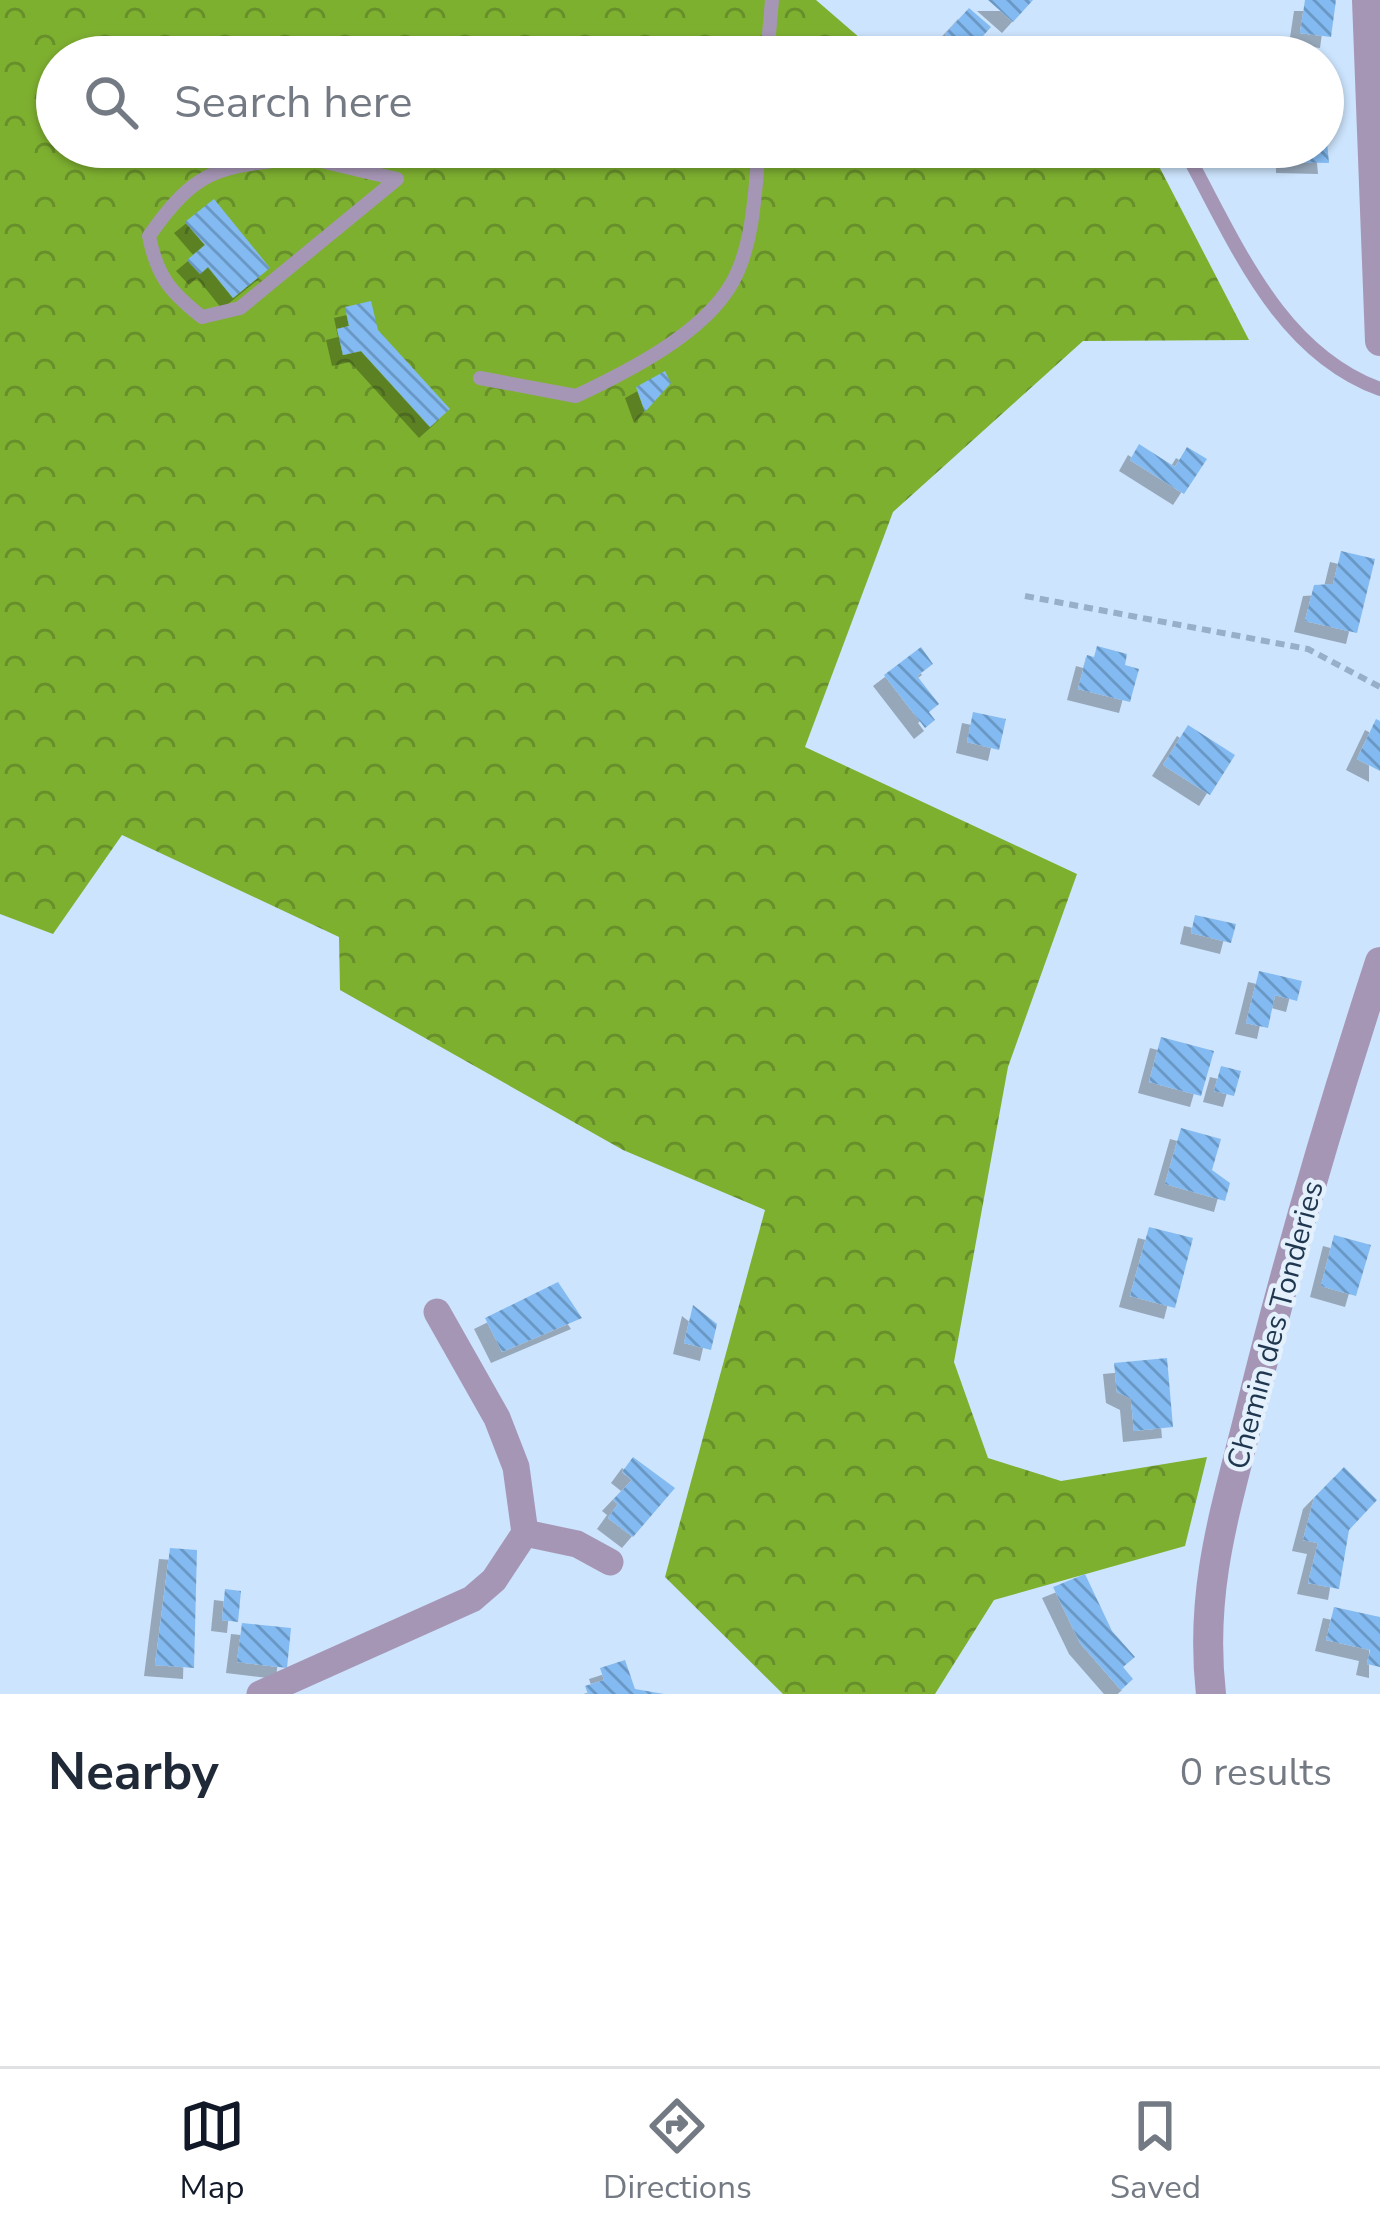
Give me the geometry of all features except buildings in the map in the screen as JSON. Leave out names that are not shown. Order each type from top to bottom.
[{"type":"street","points":[[1367,0],[1380,341]]},
{"type":"street","name":"Chemin des Tonderies","points":[[1210,1694],[1204,1617],[1216,1552],[1267,1344],[1380,962]]},
{"type":"street","points":[[260,1694],[472,1599],[494,1580],[525,1533],[516,1467],[497,1418],[437,1312]]},
{"type":"street","points":[[525,1533],[578,1544],[610,1562]]},
{"type":"lane","points":[[769,36],[772,0]]},
{"type":"lane","points":[[222,168],[170,206],[149,236],[156,273],[202,316],[240,308],[397,179]]},
{"type":"lane","points":[[350,168],[397,179]]},
{"type":"lane","points":[[480,378],[576,396],[681,337],[732,284],[753,216],[757,168]]},
{"type":"lane","points":[[1195,168],[1282,322],[1340,373],[1380,389]]},
{"type":"path","points":[[1025,596],[1308,649],[1380,687]]},
{"type":"green space","points":[[0,0],[816,0],[858,36],[36,36],[36,168],[1160,168],[1249,340],[1083,341],[893,512],[805,747],[1077,874],[1008,1067],[954,1362],[988,1458],[1061,1481],[1207,1457],[1185,1546],[994,1600],[935,1694],[783,1694],[665,1577],[765,1210],[623,1150],[340,990],[339,937],[122,835],[53,934],[0,914]]}]
